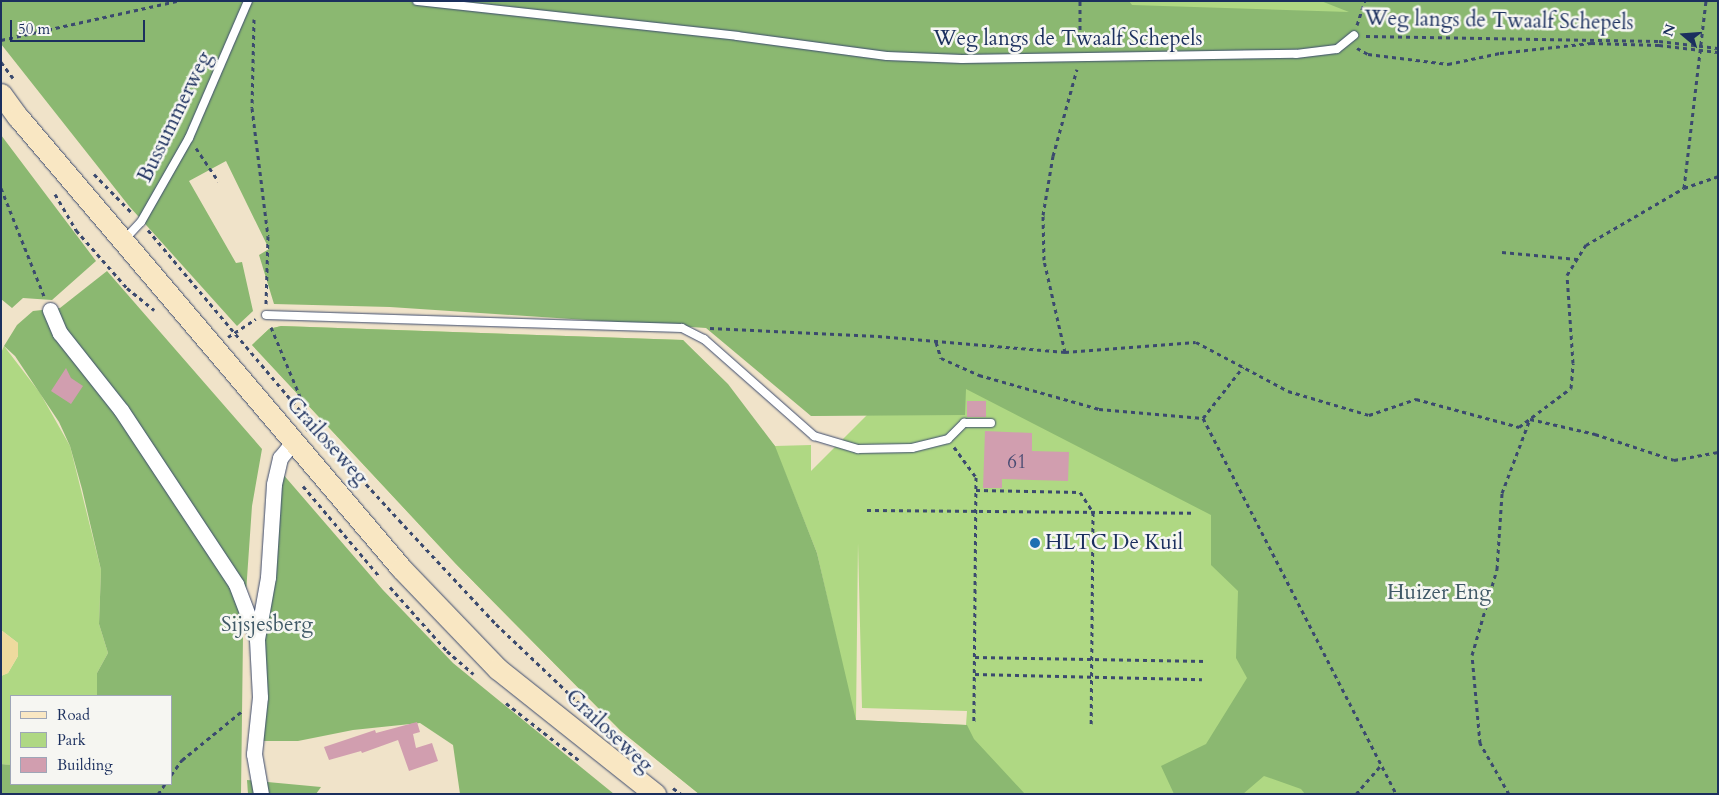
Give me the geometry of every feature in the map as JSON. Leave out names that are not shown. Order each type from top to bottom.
[{"type":"main road","name":"Crailoseweg","points":[[9,89],[122,241],[400,568],[498,669],[660,788]]},
{"type":"street","points":[[50,310],[60,333],[121,410],[236,584],[257,639]]},
{"type":"street","points":[[261,794],[254,754],[260,697],[257,639],[268,577],[274,484],[280,458],[293,442]]},
{"type":"lane","name":"Bussummerweg","points":[[122,241],[141,222],[189,138],[248,1]]},
{"type":"lane","name":"Weg langs de Twaalf Schepels","points":[[417,1],[738,36],[887,56],[1296,54],[1337,49],[1354,35]]},
{"type":"lane","points":[[266,315],[682,328],[704,339],[814,436],[858,449],[912,448],[948,439],[964,423],[991,423]]},
{"type":"path","points":[[1,40],[177,1]]},
{"type":"path","points":[[1065,352],[1044,260],[1043,215],[1053,156],[1080,56],[1080,1]]},
{"type":"path","points":[[1354,35],[1365,1]]},
{"type":"path","points":[[1684,188],[1706,1]]},
{"type":"path","points":[[255,11],[252,108],[268,236],[266,315],[312,425]]},
{"type":"path","name":"Weg langs de Twaalf Schepels","points":[[1354,35],[1659,41],[1701,48],[1718,48]]},
{"type":"path","points":[[1345,42],[1368,54],[1448,64],[1500,53],[1591,43],[1701,48],[1718,52]]},
{"type":"path","points":[[1,62],[9,89]]},
{"type":"path","points":[[189,138],[218,181]]},
{"type":"path","name":"Crailoseweg","points":[[87,168],[141,222],[235,331],[312,425],[496,624],[609,731]]},
{"type":"path","points":[[682,328],[878,336],[1065,352],[1196,342],[1288,391],[1369,416],[1416,399],[1519,427],[1570,388],[1573,363],[1568,275],[1586,245],[1684,188],[1718,176]]},
{"type":"path","points":[[1,188],[50,310]]},
{"type":"path","points":[[52,189],[76,230],[127,288],[159,315]]},
{"type":"path","points":[[1502,252],[1577,259]]},
{"type":"path","points":[[235,331],[266,315]]},
{"type":"path","points":[[936,342],[941,358],[979,375],[1090,407],[1203,418]]},
{"type":"path","points":[[1203,418],[1243,366]]},
{"type":"path","points":[[1203,418],[1396,794]]},
{"type":"path","points":[[1530,419],[1595,434],[1674,460],[1718,452]]},
{"type":"path","points":[[1509,794],[1480,743],[1472,654],[1497,569],[1502,494],[1530,419]]},
{"type":"path","points":[[948,439],[976,477],[974,722]]},
{"type":"path","points":[[976,490],[1080,492],[1093,512],[1091,724]]},
{"type":"path","points":[[867,510],[1195,513]]},
{"type":"path","points":[[975,657],[1206,661]]},
{"type":"path","points":[[975,674],[1202,680]]},
{"type":"path","points":[[172,773],[182,760],[260,697]]},
{"type":"path","points":[[1356,794],[1382,765]]},
{"type":"path","name":"Crailoseweg","points":[[660,788],[681,794]]},
{"type":"green space","points":[[1,1],[1129,1],[1132,5],[1349,12],[1321,1],[1718,1],[1718,794],[1305,794],[1301,789],[1264,776],[1243,794],[1174,794],[1161,766],[1206,744],[1247,678],[1236,658],[1238,591],[1211,565],[1211,515],[966,389],[965,415],[811,416],[706,328],[390,307],[274,304],[259,255],[269,249],[226,161],[189,181],[236,263],[242,262],[253,311],[237,326],[129,206],[1,44]]},
{"type":"green space","name":"Huizer Eng","points":[[1062,1],[1718,1],[1718,794],[699,794],[621,731],[456,564],[252,345],[269,329],[281,326],[683,340],[775,446],[811,445],[811,471],[868,414],[811,416]],"holes":[[[777,453],[817,553],[852,708]],[[858,543],[862,708],[967,711],[966,725],[856,720]]]},
{"type":"green space","points":[[1,135],[96,261],[52,300],[23,298],[12,308],[1,299]]},
{"type":"green space","points":[[107,271],[262,449],[252,506],[243,636],[241,794],[1,794],[1,764],[10,765],[10,785],[172,785],[172,695],[97,695],[97,673],[108,653],[99,624],[101,570],[82,489],[70,446],[59,422],[15,356],[4,346],[17,325],[33,311],[60,308]]},
{"type":"green space","points":[[281,326],[683,340],[728,384],[775,446],[817,553],[856,720],[967,725],[974,739],[1025,794],[699,794],[621,731],[456,564],[252,345],[269,329]]},
{"type":"green space","points":[[4,346],[40,393],[70,446],[101,570],[99,624],[108,653],[97,673],[97,695],[10,695],[10,765],[1,764],[1,676],[8,673],[18,656],[18,643],[1,630],[1,353]]},
{"type":"green space","name":"Sijsjesberg","points":[[275,465],[383,590],[453,663],[614,794],[460,794],[453,745],[420,723],[353,730],[298,741],[257,741]]},
{"type":"green space","points":[[247,780],[321,787],[316,794],[248,794]]},
{"type":"sand","points":[[1,630],[18,643],[18,656],[8,673],[1,676]]},
{"type":"building","points":[[66,368],[71,378],[83,386],[71,404],[51,391]]},
{"type":"building","points":[[967,401],[986,401],[986,417],[967,417]]},
{"type":"building","points":[[985,431],[1032,433],[1032,451],[1069,452],[1068,481],[1002,479],[1002,488],[983,488]]},
{"type":"building","points":[[417,722],[420,732],[413,734],[416,748],[432,743],[438,761],[409,771],[398,740],[362,753],[361,751],[329,760],[324,747],[375,730],[376,733]]},
{"type":"place","name":"HLTC De Kuil","points":[[1035,543]]}]
